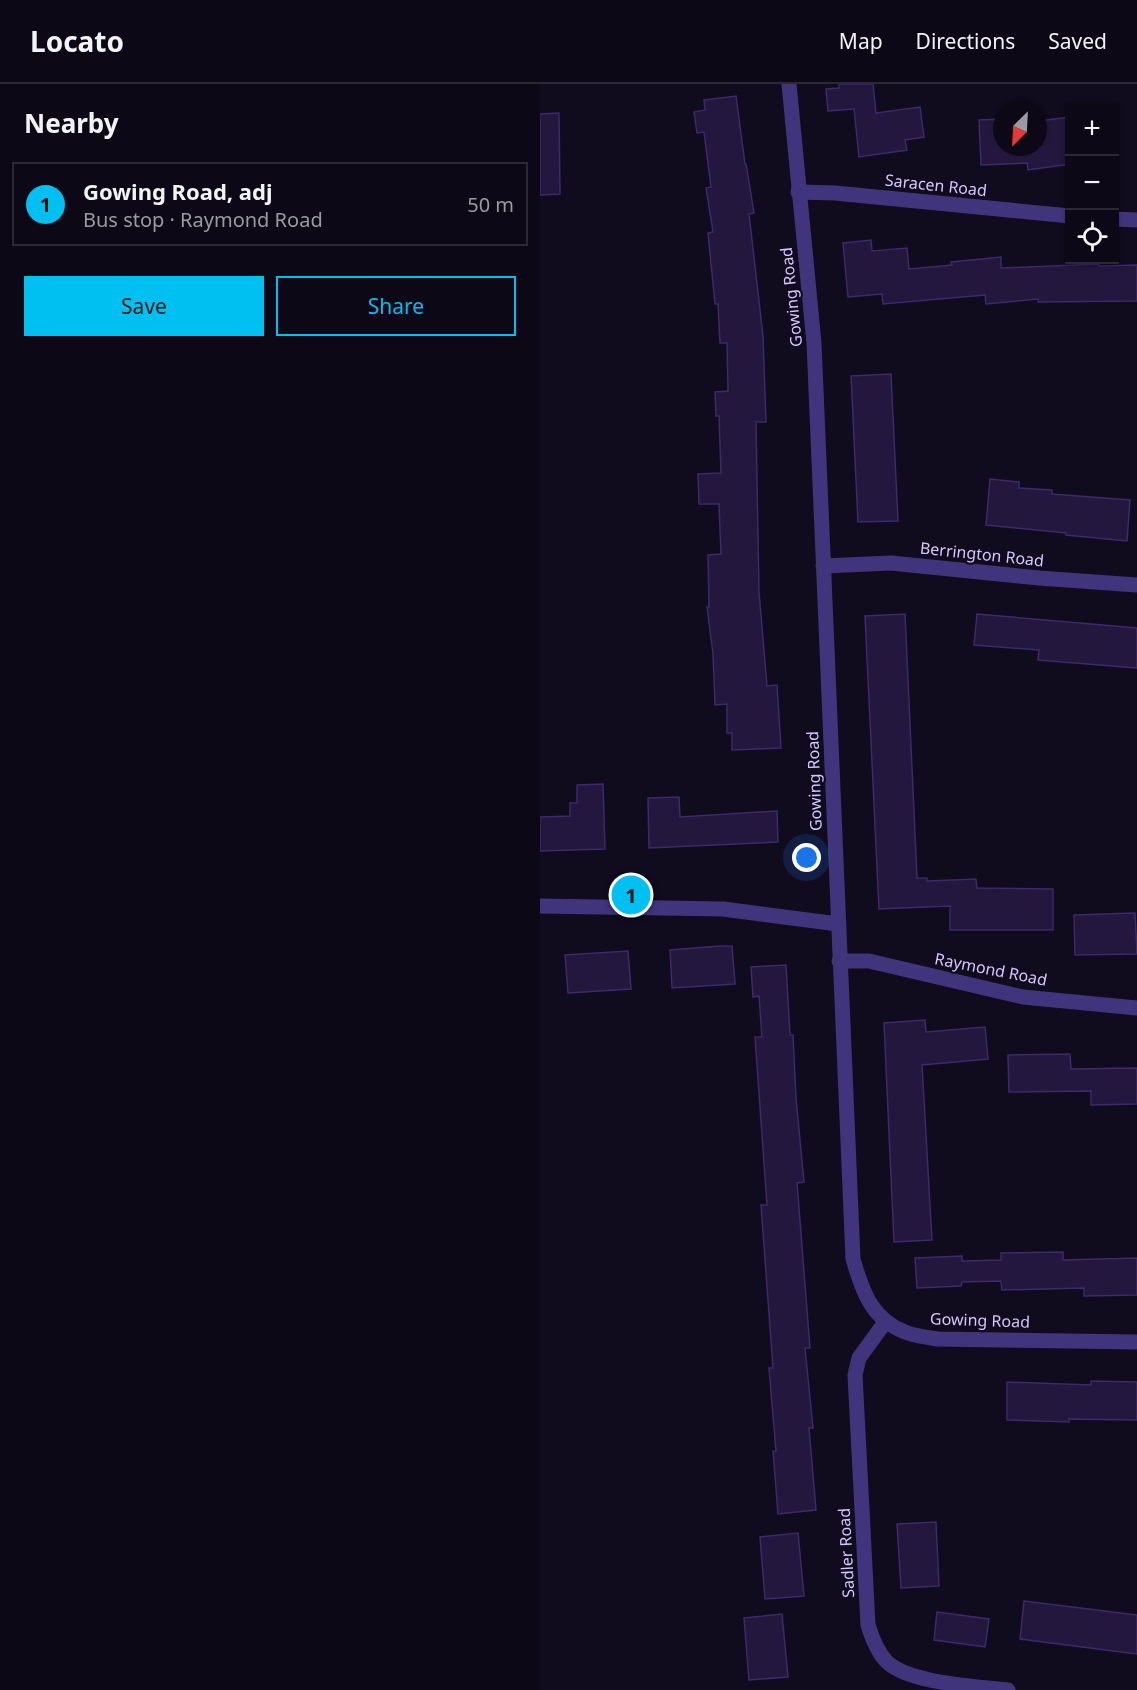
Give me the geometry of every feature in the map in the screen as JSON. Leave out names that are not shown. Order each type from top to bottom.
[{"type":"street","name":"Gowing Road","points":[[789,84],[814,343],[853,1259],[861,1286],[870,1305],[886,1321],[904,1332],[936,1339],[1137,1342]]},
{"type":"street","name":"Saracen Road","points":[[798,192],[835,193],[1065,216]]},
{"type":"street","points":[[1119,219],[1137,220]]},
{"type":"street","name":"Berrington Road","points":[[823,566],[891,563],[1137,585]]},
{"type":"street","points":[[540,906],[723,909],[838,924]]},
{"type":"street","name":"Raymond Road","points":[[839,961],[869,961],[1023,997],[1137,1008]]},
{"type":"street","name":"Sadler Road","points":[[886,1321],[860,1358],[855,1375],[868,1625],[874,1644],[887,1662],[906,1673],[941,1682],[1008,1690]]},
{"type":"building","points":[[839,84],[873,84],[876,113],[920,107],[924,137],[905,140],[907,150],[859,157],[854,109],[828,111],[826,89],[839,88]]},
{"type":"building","points":[[736,96],[754,213],[749,214],[763,336],[766,422],[756,422],[759,592],[767,686],[777,685],[781,748],[732,750],[732,733],[727,733],[727,704],[715,705],[713,654],[707,607],[709,607],[708,555],[721,554],[719,504],[699,504],[698,474],[721,473],[719,416],[716,416],[715,392],[728,391],[727,343],[720,343],[718,304],[715,304],[708,233],[713,232],[706,188],[711,187],[704,132],[697,133],[694,112],[705,110],[704,100]]},
{"type":"building","points":[[559,113],[560,194],[540,195],[540,114]]},
{"type":"building","points":[[1065,118],[1065,165],[1028,170],[1027,163],[981,165],[979,120],[993,119],[993,156],[1047,156],[1047,120]]},
{"type":"building","points":[[871,240],[872,251],[907,248],[909,269],[1001,257],[1001,268],[1099,264],[1099,266],[1137,265],[1137,301],[1038,302],[1038,299],[986,304],[985,295],[883,304],[882,294],[848,297],[843,243]]},
{"type":"building","points":[[891,374],[898,521],[858,522],[851,376]]},
{"type":"building","points":[[990,479],[1019,482],[1019,488],[1052,490],[1052,494],[1130,500],[1127,541],[986,525]]},
{"type":"building","points":[[905,614],[917,878],[927,878],[927,881],[976,879],[977,888],[1053,889],[1053,930],[950,930],[950,906],[879,909],[865,616]]},
{"type":"building","points":[[977,614],[1137,628],[1137,668],[1038,660],[1039,650],[974,645]]},
{"type":"building","points":[[603,784],[605,849],[540,851],[540,817],[570,816],[570,803],[577,803],[577,785]]},
{"type":"building","points":[[679,797],[680,817],[777,811],[778,842],[649,848],[648,798]]},
{"type":"building","points":[[1135,913],[1137,954],[1075,955],[1074,915]]},
{"type":"building","points":[[732,946],[735,984],[672,988],[670,950]]},
{"type":"building","points":[[628,951],[631,989],[568,993],[565,955]]},
{"type":"building","points":[[786,965],[790,1035],[793,1035],[804,1182],[797,1183],[810,1348],[805,1348],[813,1428],[809,1428],[816,1510],[778,1514],[773,1451],[776,1451],[769,1368],[773,1368],[761,1205],[767,1205],[755,1037],[762,1037],[759,996],[753,997],[751,967]]},
{"type":"building","points":[[925,1020],[926,1032],[985,1027],[988,1059],[922,1065],[932,1240],[894,1242],[884,1023]]},
{"type":"building","points":[[1070,1054],[1071,1069],[1137,1068],[1137,1104],[1091,1105],[1091,1091],[1009,1092],[1008,1055]]},
{"type":"building","points":[[1063,1252],[1063,1260],[1137,1258],[1137,1295],[1084,1296],[1084,1288],[1002,1290],[1001,1281],[962,1282],[961,1286],[917,1288],[915,1258],[962,1256],[962,1261],[1001,1260],[1001,1253]]},
{"type":"building","points":[[1091,1381],[1137,1382],[1137,1420],[1069,1419],[1069,1422],[1007,1420],[1007,1382],[1091,1385]]},
{"type":"building","points":[[936,1522],[939,1586],[901,1588],[897,1524]]},
{"type":"building","points":[[798,1533],[804,1596],[765,1599],[760,1537]]},
{"type":"building","points":[[1024,1601],[1137,1615],[1137,1654],[1020,1639]]},
{"type":"building","points":[[937,1612],[989,1619],[985,1647],[934,1640]]},
{"type":"building","points":[[782,1614],[788,1677],[749,1680],[744,1618]]},
{"type":"place","name":"Gowing Road, adj","points":[[631,895]]}]
